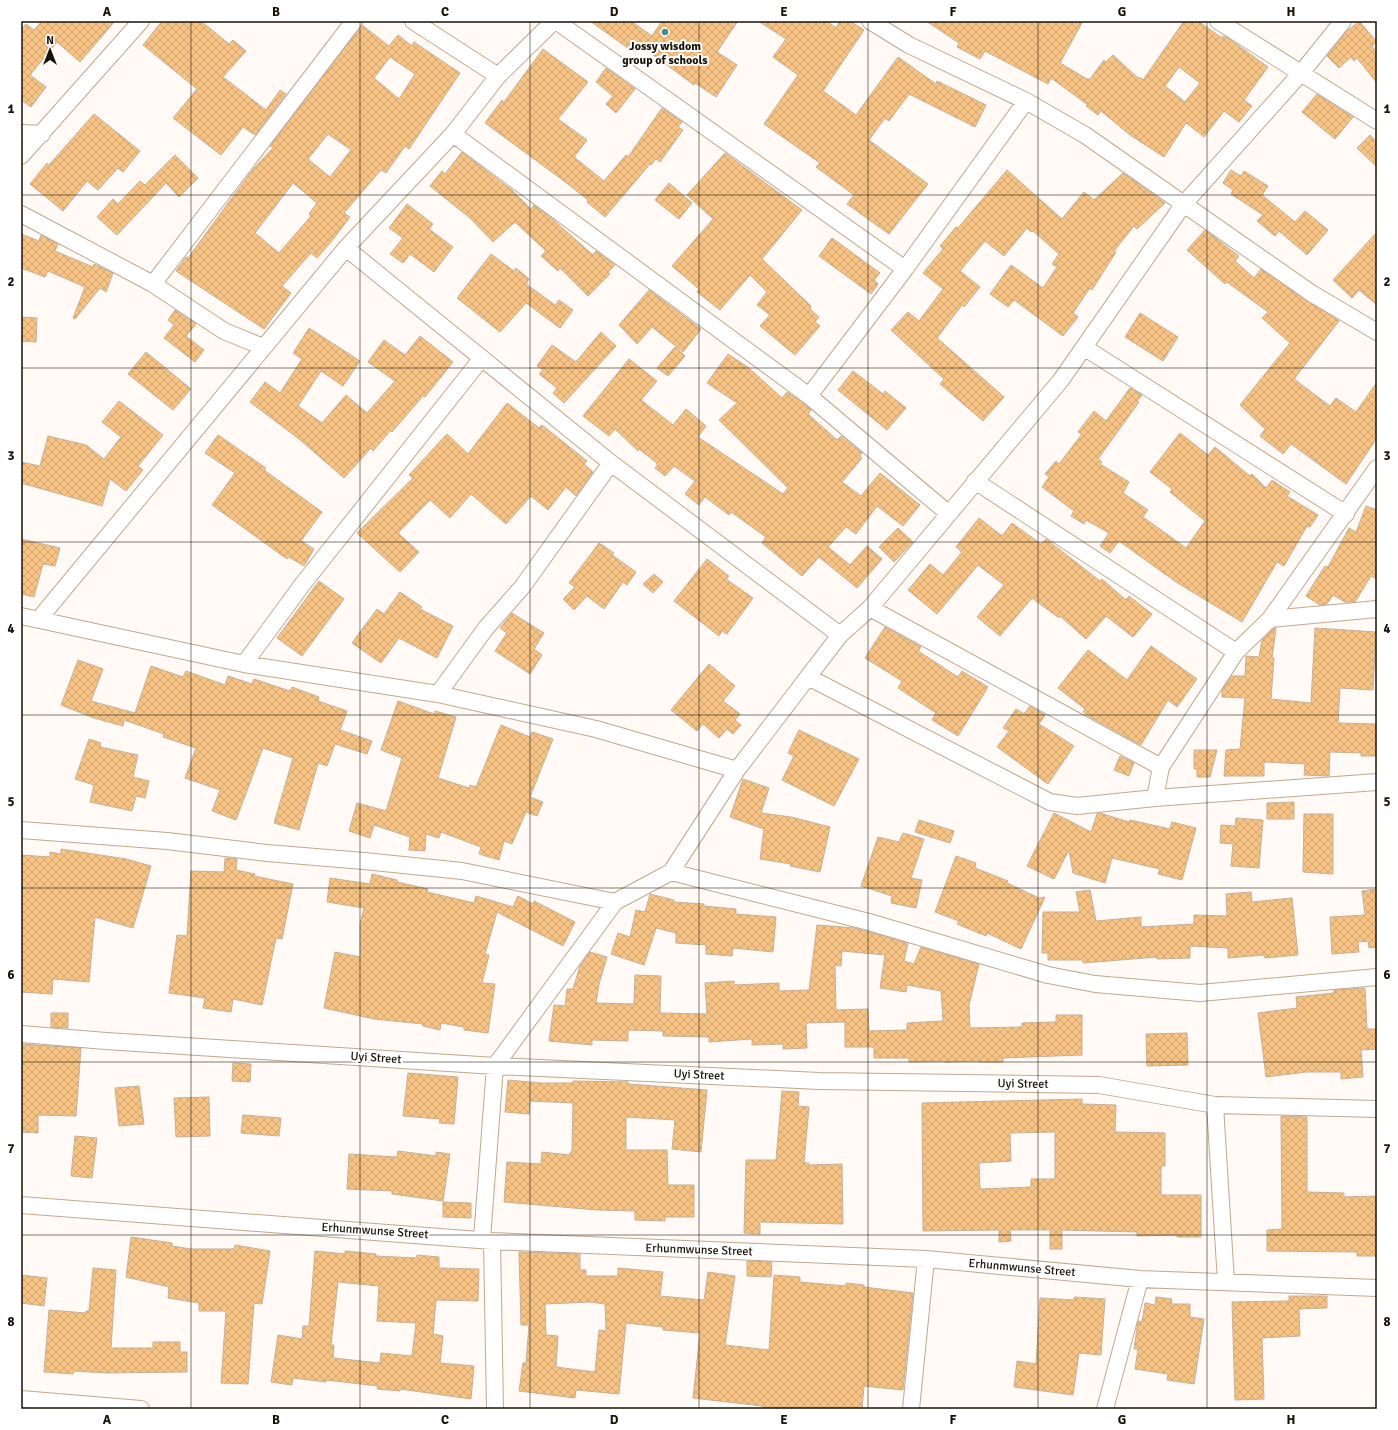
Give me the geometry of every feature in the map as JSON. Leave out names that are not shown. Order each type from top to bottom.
[{"type":"street","points":[[21,156],[141,21]]},
{"type":"street","points":[[153,284],[354,21]]},
{"type":"street","points":[[413,21],[498,76]]},
{"type":"street","points":[[40,619],[346,248],[453,134],[498,76],[555,21],[905,269]]},
{"type":"street","points":[[870,21],[909,45],[1026,101],[1085,135],[1183,205],[1311,293],[1377,332]]},
{"type":"street","points":[[1218,21],[1302,72],[1377,121]]},
{"type":"street","points":[[495,1409],[487,1240],[495,1066],[615,902],[671,872],[737,770],[840,636],[870,608],[1061,380],[1085,348],[1183,205],[1302,72],[1343,21]]},
{"type":"street","points":[[809,396],[905,269],[1026,101]]},
{"type":"street","points":[[21,133],[42,134]]},
{"type":"street","points":[[453,134],[809,396],[949,514]]},
{"type":"street","points":[[21,214],[153,284],[224,331],[263,347]]},
{"type":"street","points":[[346,248],[611,463],[840,636]]},
{"type":"street","points":[[1085,348],[1346,514]]},
{"type":"street","points":[[244,664],[311,572],[482,358]]},
{"type":"street","points":[[438,694],[486,628],[523,586],[611,463]]},
{"type":"street","points":[[1155,798],[1161,767],[1236,652],[1270,620],[1377,468]]},
{"type":"street","points":[[975,481],[1236,652]]},
{"type":"street","points":[[870,608],[1161,767]]},
{"type":"street","points":[[1270,620],[1377,609]]},
{"type":"street","points":[[21,616],[244,664],[438,694],[596,729],[737,770]]},
{"type":"street","points":[[808,677],[1050,802],[1077,806],[1155,798],[1377,782]]},
{"type":"street","points":[[21,830],[167,841],[267,853],[462,871],[615,902]]},
{"type":"street","points":[[671,872],[869,922],[1048,975],[1095,984],[1200,993],[1377,977]]},
{"type":"street","name":"Uyi Street","points":[[21,1034],[106,1041],[495,1066],[818,1081],[1099,1085],[1215,1105],[1377,1109]]},
{"type":"street","points":[[1215,1105],[1226,1282]]},
{"type":"street","name":"Erhunmwunse Street","points":[[21,1204],[487,1240],[926,1259],[1140,1278],[1377,1288]]},
{"type":"street","points":[[911,1409],[926,1259]]},
{"type":"street","points":[[1104,1409],[1140,1278]]},
{"type":"street","points":[[21,1399],[141,1409]]},
{"type":"building","points":[[42,21],[115,21],[80,62],[57,42],[30,75],[46,87],[31,107],[21,100],[21,30],[26,24],[34,30]]},
{"type":"building","points":[[162,21],[201,21],[229,44],[233,40],[246,51],[223,77],[266,110],[280,90],[286,94],[255,135],[243,127],[221,155],[173,118],[197,89],[143,45]]},
{"type":"building","points":[[590,21],[631,21],[652,36],[662,21],[738,21],[717,52],[737,65],[716,97],[695,83],[694,85],[637,43],[632,51]]},
{"type":"building","points":[[758,21],[827,21],[836,28],[840,21],[850,21],[864,30],[823,91],[856,115],[898,57],[936,84],[937,81],[986,105],[975,127],[909,94],[889,121],[885,118],[869,140],[928,184],[889,234],[847,204],[854,195],[816,167],[820,163],[764,124],[798,75],[773,57],[786,39]]},
{"type":"building","points":[[926,21],[1083,21],[1060,63],[1087,79],[1090,79],[1104,60],[1106,62],[1113,55],[1139,79],[1140,77],[1143,80],[1184,21],[1198,21],[1222,38],[1223,36],[1228,38],[1268,67],[1244,100],[1252,106],[1239,122],[1224,111],[1204,137],[1186,123],[1164,157],[1130,135],[1101,111],[1098,115],[1086,106],[1088,105],[1051,78],[1048,84],[985,51],[980,59],[957,47],[959,43]],"holes":[[[1179,67],[1200,83],[1185,102],[1165,86]]]},
{"type":"building","points":[[1359,21],[1377,42],[1372,46],[1377,53],[1377,83],[1357,58],[1354,61],[1351,57],[1339,68],[1327,56],[1346,32]]},
{"type":"building","points":[[362,25],[389,46],[398,35],[412,46],[414,42],[460,73],[409,149],[405,146],[386,173],[381,170],[344,213],[350,217],[317,258],[311,253],[282,286],[291,293],[264,329],[176,271],[186,257],[188,258],[253,169],[273,148],[270,146]],"holes":[[[390,57],[415,74],[399,99],[374,78]],[[328,134],[351,150],[330,177],[308,159]],[[293,183],[317,203],[309,214],[311,216],[279,253],[255,233]]]},
{"type":"building","points":[[543,49],[588,82],[558,119],[587,140],[574,157],[604,181],[626,155],[628,157],[662,108],[682,122],[678,127],[683,130],[660,162],[656,159],[651,165],[650,164],[605,217],[587,202],[588,200],[564,181],[485,123],[502,100],[504,102]]},
{"type":"building","points":[[606,68],[635,89],[616,113],[606,104],[613,96],[596,82]]},
{"type":"building","points":[[1317,94],[1353,117],[1335,139],[1302,112]]},
{"type":"building","points":[[94,114],[140,151],[123,172],[118,168],[98,190],[87,181],[63,211],[30,184],[47,163],[49,165]]},
{"type":"building","points":[[1370,135],[1377,142],[1377,167],[1357,148]]},
{"type":"building","points":[[462,152],[512,190],[531,209],[534,205],[550,217],[593,255],[596,251],[615,265],[608,272],[610,274],[588,296],[560,268],[558,271],[541,256],[546,251],[515,222],[493,242],[470,218],[430,186],[442,171],[445,174]]},
{"type":"building","points":[[725,153],[802,210],[762,259],[811,306],[810,309],[819,317],[815,322],[820,326],[795,355],[760,326],[770,315],[757,305],[767,292],[750,275],[720,310],[697,292],[699,289],[672,266],[713,219],[687,195]]},
{"type":"building","points":[[175,155],[198,178],[179,197],[166,183],[117,235],[97,217],[113,199],[118,204],[140,181],[145,185]]},
{"type":"building","points":[[1007,170],[1062,219],[1084,192],[1094,200],[1123,173],[1165,203],[1137,229],[1134,226],[1114,251],[1116,252],[1092,290],[1090,288],[1073,313],[1078,317],[1063,336],[1014,300],[1008,307],[990,294],[1011,265],[1043,288],[1057,267],[1052,264],[1059,254],[1033,231],[1031,232],[1027,228],[1004,256],[985,241],[960,271],[980,287],[964,307],[962,305],[937,338],[1004,397],[983,421],[940,384],[944,379],[891,330],[908,312],[919,321],[943,289],[923,273],[943,249],[940,246],[956,227],[958,228]]},
{"type":"building","points":[[1231,170],[1241,176],[1244,171],[1268,186],[1262,195],[1295,222],[1305,211],[1328,230],[1307,255],[1279,231],[1275,236],[1257,221],[1263,215],[1231,194],[1233,190],[1223,183]]},
{"type":"building","points":[[669,183],[692,203],[679,219],[655,200]]},
{"type":"building","points":[[407,204],[433,224],[429,229],[453,247],[434,272],[410,254],[403,263],[390,254],[403,238],[389,228]]},
{"type":"building","points":[[1205,230],[1239,256],[1235,261],[1254,278],[1261,269],[1339,321],[1294,379],[1330,406],[1336,398],[1356,412],[1377,382],[1377,438],[1346,484],[1291,444],[1283,454],[1260,436],[1265,429],[1240,405],[1290,343],[1262,318],[1268,312],[1227,282],[1225,284],[1187,250]]},
{"type":"building","points":[[1377,232],[1377,305],[1359,290],[1352,298],[1333,280]]},
{"type":"building","points":[[21,234],[39,241],[41,235],[58,244],[55,251],[93,267],[94,264],[113,273],[106,292],[100,288],[75,319],[73,318],[85,287],[48,271],[45,277],[21,268]]},
{"type":"building","points":[[832,238],[880,273],[874,280],[878,284],[871,294],[819,256]]},
{"type":"building","points":[[491,254],[514,271],[516,268],[529,279],[526,284],[555,305],[559,300],[573,310],[560,328],[526,303],[500,332],[457,298]]},
{"type":"building","points":[[649,290],[701,329],[683,352],[652,327],[637,344],[619,325]]},
{"type":"building","points":[[175,310],[196,324],[186,336],[204,350],[195,362],[164,338],[174,325],[168,320]]},
{"type":"building","points":[[1140,313],[1178,337],[1163,361],[1125,337]]},
{"type":"building","points":[[21,317],[37,318],[36,342],[21,341]]},
{"type":"building","points":[[309,328],[360,361],[343,386],[321,371],[298,406],[322,423],[346,395],[367,413],[395,381],[368,362],[384,340],[405,355],[420,336],[453,362],[425,397],[423,396],[392,432],[391,430],[373,451],[371,448],[344,478],[299,439],[250,402],[265,382],[280,393],[302,359],[293,353]]},
{"type":"building","points":[[601,332],[616,346],[564,403],[553,393],[557,388],[539,374],[543,370],[537,366],[552,345],[576,362]]},
{"type":"building","points":[[675,347],[685,356],[668,376],[657,368]]},
{"type":"building","points":[[146,352],[191,389],[173,410],[128,374]]},
{"type":"building","points":[[728,354],[749,368],[782,398],[787,392],[803,403],[811,410],[808,414],[837,440],[841,436],[862,453],[860,456],[862,458],[842,482],[861,496],[880,473],[920,505],[903,526],[877,506],[856,534],[846,527],[828,547],[850,565],[867,546],[882,559],[857,588],[819,557],[802,576],[762,543],[766,537],[731,512],[729,515],[705,497],[699,505],[685,494],[695,481],[674,466],[665,476],[655,468],[658,464],[639,449],[638,451],[615,429],[609,436],[583,416],[629,359],[657,381],[641,400],[673,425],[686,409],[706,426],[698,437],[783,494],[788,488],[719,420],[737,403],[707,383]]},
{"type":"building","points":[[853,371],[883,394],[885,391],[906,408],[887,430],[838,390]]},
{"type":"building","points":[[1130,388],[1142,395],[1137,401],[1139,402],[1098,459],[1102,462],[1100,464],[1129,482],[1123,493],[1148,510],[1143,517],[1186,548],[1205,521],[1170,492],[1172,489],[1150,472],[1180,433],[1208,455],[1215,447],[1250,476],[1252,474],[1266,488],[1272,480],[1290,492],[1287,496],[1318,515],[1310,527],[1307,526],[1284,566],[1277,562],[1242,622],[1176,582],[1119,541],[1110,553],[1100,546],[1109,533],[1086,520],[1084,524],[1071,516],[1074,511],[1042,487],[1049,477],[1045,474],[1056,461],[1059,464],[1082,434],[1078,432],[1094,411],[1106,421]]},
{"type":"building","points":[[119,401],[163,435],[138,466],[143,470],[126,491],[110,479],[102,506],[21,483],[21,462],[40,466],[48,436],[86,445],[104,459],[121,437],[102,422]]},
{"type":"building","points":[[507,403],[539,428],[542,425],[587,461],[584,464],[593,472],[576,496],[566,487],[548,510],[531,496],[506,524],[471,494],[450,518],[430,500],[398,533],[419,552],[400,572],[357,533],[413,478],[409,475],[447,434],[468,454]]},
{"type":"building","points":[[218,435],[266,468],[264,470],[322,512],[301,541],[314,549],[304,566],[289,557],[287,559],[212,505],[235,473],[205,453]]},
{"type":"building","points":[[1366,506],[1377,510],[1377,579],[1371,576],[1355,602],[1345,602],[1333,595],[1327,604],[1320,605],[1306,596],[1325,566],[1328,567],[1349,528],[1356,532]]},
{"type":"building","points":[[979,518],[1002,536],[1012,523],[1041,544],[1046,539],[1100,581],[1102,579],[1126,600],[1129,596],[1152,614],[1133,637],[1106,616],[1086,639],[1060,616],[1059,618],[1032,598],[1000,636],[977,617],[1004,585],[978,565],[937,614],[908,590],[930,564],[943,575],[962,552],[956,547]]},
{"type":"building","points":[[898,528],[913,542],[894,562],[879,547]]},
{"type":"building","points":[[21,539],[60,548],[55,566],[43,564],[34,597],[21,594]]},
{"type":"building","points":[[599,543],[614,553],[612,555],[636,572],[627,585],[623,582],[604,609],[587,596],[574,610],[563,599],[575,587],[569,583]]},
{"type":"building","points":[[707,559],[729,576],[726,579],[753,598],[727,634],[722,631],[719,636],[674,601]]},
{"type":"building","points":[[654,574],[663,582],[653,593],[643,584]]},
{"type":"building","points":[[319,581],[344,599],[302,656],[277,638]]},
{"type":"building","points":[[400,592],[422,607],[420,609],[453,626],[437,658],[399,638],[381,663],[352,643],[377,609],[384,614]]},
{"type":"building","points":[[512,613],[544,633],[534,649],[542,655],[530,674],[495,651],[507,633],[500,628]]},
{"type":"building","points":[[885,627],[921,647],[918,651],[958,677],[962,671],[988,687],[958,736],[932,720],[936,713],[898,688],[902,681],[865,658]]},
{"type":"building","points":[[1274,628],[1276,628],[1272,658],[1274,658],[1271,699],[1311,703],[1315,628],[1376,632],[1373,690],[1340,688],[1338,723],[1377,724],[1377,756],[1361,756],[1361,753],[1330,752],[1329,776],[1304,775],[1305,764],[1264,762],[1264,776],[1224,776],[1226,750],[1240,749],[1245,698],[1222,697],[1222,690],[1232,676],[1245,676],[1246,656],[1259,657],[1262,640]]},
{"type":"building","points":[[1151,646],[1197,679],[1177,707],[1168,700],[1141,745],[1090,717],[1083,712],[1085,709],[1058,688],[1088,650],[1127,680]]},
{"type":"building","points":[[78,660],[103,669],[91,701],[135,713],[151,666],[183,677],[186,671],[225,685],[228,676],[252,684],[254,679],[290,691],[292,687],[319,697],[318,701],[347,711],[340,730],[372,741],[367,754],[335,744],[327,766],[318,763],[299,830],[274,823],[293,758],[263,748],[236,820],[212,811],[220,790],[185,778],[196,748],[163,737],[164,734],[124,720],[123,726],[94,718],[61,705]]},
{"type":"building","points":[[709,664],[735,686],[723,701],[740,714],[735,720],[741,725],[733,734],[727,729],[719,738],[703,724],[697,731],[671,710]]},
{"type":"building","points":[[398,701],[434,714],[435,711],[456,717],[438,778],[469,788],[470,785],[476,787],[501,725],[530,737],[532,732],[553,739],[530,797],[543,802],[537,816],[526,812],[512,844],[504,841],[499,860],[479,854],[481,847],[441,832],[439,838],[426,834],[425,851],[409,850],[410,837],[374,825],[370,838],[349,831],[357,803],[386,811],[402,758],[381,750]]},
{"type":"building","points":[[1030,706],[1045,715],[1039,724],[1074,746],[1048,784],[997,747],[1009,731],[1003,728],[1016,709],[1024,714]]},
{"type":"building","points":[[799,730],[859,759],[834,806],[782,780],[794,756],[788,753]]},
{"type":"building","points":[[89,739],[101,743],[100,747],[138,755],[133,777],[149,781],[145,798],[136,796],[132,811],[90,802],[94,785],[75,779]]},
{"type":"building","points":[[1194,750],[1217,750],[1210,777],[1197,777],[1197,769],[1194,769]]},
{"type":"building","points":[[1120,756],[1134,763],[1129,776],[1114,770]]},
{"type":"building","points":[[743,779],[769,788],[761,813],[791,817],[830,827],[820,872],[790,866],[791,864],[760,859],[764,829],[730,817]]},
{"type":"building","points":[[1294,802],[1294,819],[1267,819],[1267,803]]},
{"type":"building","points":[[1054,813],[1091,832],[1097,814],[1100,813],[1129,822],[1130,820],[1170,829],[1172,822],[1196,828],[1182,880],[1158,874],[1160,869],[1112,858],[1105,883],[1073,873],[1069,850],[1054,879],[1027,866]]},
{"type":"building","points":[[1304,814],[1333,814],[1333,874],[1303,872]]},
{"type":"building","points":[[1236,818],[1263,820],[1259,868],[1231,866],[1233,844],[1220,843],[1221,825],[1235,826]]},
{"type":"building","points":[[919,820],[954,831],[950,843],[915,832]]},
{"type":"building","points":[[903,833],[924,839],[911,878],[922,880],[916,908],[891,903],[892,896],[861,886],[878,837],[899,842]]},
{"type":"building","points":[[61,849],[126,859],[151,866],[133,928],[95,917],[89,982],[53,979],[52,994],[21,992],[21,855],[50,857],[50,852],[61,854]]},
{"type":"building","points":[[956,856],[976,863],[975,868],[1008,881],[1007,883],[1039,898],[1045,897],[1021,949],[987,933],[986,936],[957,924],[959,921],[935,912]]},
{"type":"building","points":[[225,858],[237,859],[236,870],[255,874],[254,876],[293,884],[282,939],[276,938],[262,1005],[233,999],[231,1012],[203,1008],[205,998],[169,993],[177,935],[187,936],[191,871],[224,872]]},
{"type":"building","points":[[372,874],[397,880],[397,882],[428,889],[427,892],[474,903],[476,896],[513,907],[518,896],[533,904],[534,901],[575,922],[563,946],[497,912],[485,954],[489,955],[482,983],[495,984],[488,1033],[464,1030],[464,1027],[441,1023],[440,1030],[423,1026],[423,1024],[374,1019],[324,1008],[335,952],[360,957],[360,924],[364,908],[327,902],[330,878],[370,884]]},
{"type":"building","points":[[1377,889],[1377,947],[1369,948],[1368,941],[1358,942],[1359,952],[1332,954],[1330,917],[1365,915],[1362,891]]},
{"type":"building","points":[[1090,890],[1096,921],[1141,917],[1141,927],[1194,924],[1194,915],[1227,916],[1226,894],[1251,892],[1252,902],[1292,898],[1298,955],[1265,958],[1264,955],[1228,958],[1228,948],[1190,946],[1190,958],[1157,959],[1157,957],[1083,963],[1083,960],[1048,960],[1048,953],[1042,953],[1043,912],[1080,912],[1076,892]]},
{"type":"building","points":[[650,894],[674,900],[674,902],[704,904],[704,906],[736,909],[736,914],[776,917],[773,952],[733,948],[732,956],[706,954],[706,945],[676,943],[676,933],[656,928],[644,965],[611,954],[618,933],[630,937],[636,910],[645,912]]},
{"type":"building","points":[[817,925],[855,928],[908,943],[904,961],[914,964],[921,947],[979,964],[969,1005],[970,1028],[1022,1027],[1022,1023],[1056,1022],[1056,1015],[1082,1015],[1082,1055],[1003,1058],[1003,1062],[909,1062],[909,1058],[874,1058],[874,1047],[845,1047],[845,1022],[806,1023],[807,1048],[783,1049],[783,1044],[752,1045],[752,1039],[709,1042],[709,1037],[663,1036],[663,1031],[628,1030],[628,1041],[592,1040],[592,1045],[549,1041],[554,1005],[565,1006],[567,989],[573,989],[580,966],[590,952],[607,957],[599,984],[596,1003],[634,1004],[635,975],[661,976],[660,1013],[707,1014],[705,983],[734,981],[734,985],[779,983],[779,991],[809,990]],"holes":[[[842,951],[885,955],[880,988],[906,992],[907,985],[941,991],[943,1021],[907,1023],[907,1030],[869,1031],[868,1009],[836,1010],[835,965],[841,966]]]},
{"type":"building","points":[[1365,988],[1367,1029],[1377,1029],[1377,1049],[1361,1050],[1363,1077],[1341,1079],[1341,1072],[1306,1072],[1266,1077],[1258,1013],[1297,1008],[1296,997],[1334,993],[1334,990]]},
{"type":"building","points":[[51,1013],[68,1013],[68,1028],[51,1027]]},
{"type":"building","points":[[1187,1033],[1188,1065],[1147,1066],[1146,1034]]},
{"type":"building","points":[[21,1044],[81,1048],[76,1116],[38,1115],[38,1133],[21,1132]]},
{"type":"building","points":[[233,1063],[251,1064],[250,1082],[232,1081]]},
{"type":"building","points":[[408,1073],[458,1077],[454,1124],[439,1123],[440,1119],[403,1116]]},
{"type":"building","points":[[508,1080],[541,1083],[573,1083],[573,1081],[628,1082],[628,1084],[707,1090],[701,1152],[672,1149],[675,1120],[626,1117],[626,1150],[667,1150],[668,1185],[694,1185],[694,1217],[665,1217],[665,1221],[635,1220],[635,1211],[597,1210],[504,1202],[507,1162],[541,1164],[542,1152],[570,1155],[570,1152],[572,1152],[573,1103],[530,1101],[529,1114],[505,1112]]},
{"type":"building","points":[[139,1086],[144,1124],[119,1126],[115,1088]]},
{"type":"building","points":[[782,1091],[799,1092],[798,1106],[809,1107],[804,1163],[809,1163],[809,1165],[842,1164],[843,1224],[760,1222],[760,1234],[744,1233],[746,1160],[776,1160]]},
{"type":"building","points":[[209,1097],[210,1136],[176,1137],[174,1098]]},
{"type":"building","points":[[1082,1099],[1082,1104],[1116,1105],[1115,1132],[1165,1133],[1165,1166],[1161,1166],[1161,1195],[1201,1195],[1201,1237],[1177,1237],[1177,1235],[1137,1236],[1137,1232],[1062,1230],[1062,1249],[1050,1249],[1050,1230],[1010,1230],[1011,1241],[999,1242],[999,1230],[923,1231],[922,1103]],"holes":[[[1055,1132],[1055,1179],[1031,1179],[1031,1187],[980,1189],[979,1163],[1011,1161],[1010,1133]]]},
{"type":"building","points":[[243,1115],[281,1118],[279,1136],[241,1133]]},
{"type":"building","points":[[1281,1116],[1307,1117],[1307,1192],[1344,1193],[1344,1197],[1377,1196],[1377,1256],[1357,1256],[1357,1252],[1267,1251],[1267,1230],[1282,1229]]},
{"type":"building","points":[[75,1136],[97,1138],[92,1178],[71,1176]]},
{"type":"building","points":[[398,1151],[436,1156],[436,1152],[450,1154],[443,1201],[392,1194],[392,1191],[347,1189],[349,1154],[397,1157]]},
{"type":"building","points":[[443,1202],[471,1203],[471,1218],[443,1217]]},
{"type":"building","points":[[131,1237],[172,1243],[172,1246],[191,1249],[234,1249],[235,1245],[270,1251],[262,1304],[254,1303],[248,1384],[221,1383],[226,1311],[199,1311],[199,1303],[168,1298],[169,1287],[126,1277]]},
{"type":"building","points":[[315,1251],[345,1254],[345,1251],[376,1254],[376,1256],[417,1258],[417,1255],[439,1257],[439,1268],[479,1269],[478,1301],[436,1300],[433,1334],[443,1336],[440,1363],[474,1366],[471,1399],[400,1389],[400,1391],[377,1389],[378,1386],[326,1380],[326,1382],[293,1378],[292,1385],[271,1382],[278,1335],[302,1339],[303,1326],[309,1326]],"holes":[[[338,1282],[379,1286],[377,1321],[416,1323],[412,1356],[381,1353],[380,1363],[333,1358],[334,1345],[331,1345]]]},
{"type":"building","points":[[519,1252],[580,1254],[580,1270],[586,1270],[586,1276],[618,1276],[618,1268],[663,1272],[660,1296],[704,1300],[708,1272],[735,1276],[725,1345],[769,1350],[774,1275],[800,1277],[800,1282],[846,1286],[846,1283],[864,1285],[864,1287],[913,1293],[903,1390],[864,1386],[862,1409],[774,1409],[762,1406],[693,1398],[700,1333],[663,1330],[663,1327],[626,1323],[619,1394],[576,1390],[575,1398],[519,1391],[523,1363],[526,1363],[529,1325],[521,1325]],"holes":[[[590,1302],[605,1304],[606,1331],[599,1330],[595,1372],[556,1367],[558,1336],[546,1335],[545,1304]]]},
{"type":"building","points":[[747,1261],[772,1262],[771,1277],[747,1276]]},
{"type":"building","points":[[93,1268],[116,1270],[111,1348],[153,1348],[153,1342],[180,1342],[180,1352],[187,1352],[187,1372],[106,1373],[74,1371],[73,1374],[44,1372],[49,1310],[86,1313],[86,1311],[89,1311]]},
{"type":"building","points":[[21,1275],[47,1278],[44,1306],[21,1303]]},
{"type":"building","points":[[1289,1296],[1327,1296],[1327,1308],[1299,1309],[1300,1336],[1262,1338],[1264,1399],[1235,1400],[1232,1302],[1289,1301]]},
{"type":"building","points":[[1074,1297],[1105,1299],[1101,1355],[1079,1353],[1073,1395],[1014,1387],[1017,1361],[1036,1364],[1040,1298],[1074,1300]]},
{"type":"building","points":[[1156,1297],[1172,1299],[1171,1304],[1190,1304],[1190,1317],[1204,1319],[1194,1384],[1167,1380],[1168,1374],[1135,1369],[1138,1349],[1134,1349],[1138,1321],[1142,1322],[1145,1303],[1155,1305]]},
{"type":"place","name":"Jossy wisdom group of schools","points":[[665,32]]}]
